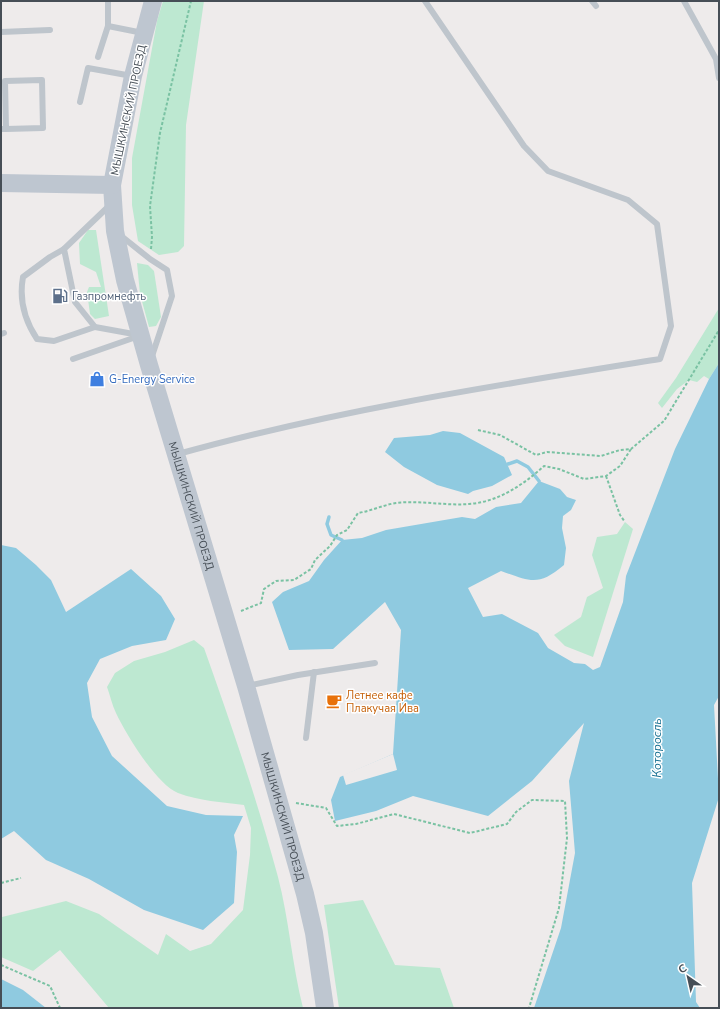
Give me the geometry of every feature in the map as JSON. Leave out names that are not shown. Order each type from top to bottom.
[{"type":"main road","name":"МЫШКИНСКИЙ ПРОЕЗД","points":[[153,1],[133,76],[112,194],[115,231],[125,280],[140,335],[246,686],[305,894],[314,934],[325,1008]]},
{"type":"main road","points":[[1,183],[112,194]]},
{"type":"lane","points":[[98,57],[108,26],[108,1]]},
{"type":"lane","points":[[175,454],[256,432],[451,392],[660,359],[671,326],[657,224],[628,200],[548,171],[524,146],[425,1]]},
{"type":"lane","points":[[684,1],[716,59],[719,78]]},
{"type":"lane","points":[[108,26],[144,34]]},
{"type":"lane","points":[[1,32],[50,30]]},
{"type":"lane","points":[[80,102],[88,68],[133,76]]},
{"type":"lane","points":[[42,80],[43,128],[3,129],[5,81],[42,80]]},
{"type":"lane","points":[[112,194],[64,249],[50,256],[23,277],[21,286],[22,301],[28,325],[37,339],[54,342],[95,328],[140,335]]},
{"type":"lane","points":[[115,231],[150,259],[167,270],[172,296],[149,365]]},
{"type":"lane","points":[[64,249],[75,302],[95,328]]},
{"type":"lane","points":[[73,359],[140,335]]},
{"type":"lane","points":[[246,686],[314,672],[375,663]]},
{"type":"lane","points":[[306,738],[314,672]]},
{"type":"path","points":[[150,259],[152,237],[150,206],[160,133],[191,1]]},
{"type":"path","points":[[241,612],[260,603],[264,589],[276,581],[294,580],[310,569],[315,560],[330,546],[337,535],[347,530],[358,513],[373,511],[395,504],[469,504],[487,501],[510,492],[529,480],[544,466],[559,469],[584,479],[606,476],[620,466],[631,449],[664,421],[719,330]]},
{"type":"path","points":[[478,430],[500,436],[536,455],[547,452],[601,456],[620,450],[631,449]]},
{"type":"path","points":[[606,476],[615,503],[625,522]]},
{"type":"path","points":[[296,803],[326,808],[337,826],[356,824],[394,814],[470,833],[507,824],[516,812],[532,800],[565,801],[567,838],[559,908],[528,1008]]},
{"type":"path","points":[[1,883],[21,878]]},
{"type":"path","points":[[1,965],[50,986],[60,1008]]},
{"type":"green space","points":[[163,1],[204,1],[186,125],[184,246],[178,252],[159,255],[138,241],[132,205],[132,158],[157,21]]},
{"type":"green space","points":[[88,230],[96,230],[109,316],[95,319],[90,314],[87,292],[89,287],[101,287],[96,272],[80,264],[79,243]]},
{"type":"green space","points":[[137,263],[148,265],[154,271],[161,317],[156,326],[149,327],[140,294]]},
{"type":"green space","points":[[719,308],[719,363],[709,379],[704,376],[697,382],[689,380],[677,389],[662,408],[658,403],[676,378]]},
{"type":"green space","points":[[625,522],[633,529],[593,657],[565,646],[554,635],[581,617],[587,597],[603,588],[592,555],[597,537],[617,534]]},
{"type":"green space","points":[[194,640],[204,648],[234,733],[261,819],[282,893],[303,1008],[109,1008],[60,950],[33,971],[1,957],[2,917],[66,901],[99,914],[158,955],[166,934],[190,951],[211,944],[243,910],[250,855],[251,828],[244,805],[194,798],[178,793],[169,788],[160,780],[142,758],[134,745],[113,707],[107,687],[115,673],[134,661],[165,652]]},
{"type":"green space","points":[[363,900],[395,965],[440,968],[454,1008],[339,1008],[324,905]]},
{"type":"water","name":"Которосль","points":[[719,363],[719,696],[714,705],[719,797],[692,883],[696,1002],[700,1008],[534,1008],[561,928],[575,853],[569,781],[584,723],[532,781],[488,816],[413,796],[376,811],[335,821],[331,800],[340,777],[393,754],[401,630],[385,602],[333,649],[289,650],[272,602],[283,592],[309,581],[324,560],[342,540],[362,538],[386,530],[462,517],[475,519],[496,507],[521,503],[539,481],[560,489],[567,497],[576,500],[571,510],[563,516],[562,528],[566,548],[564,565],[547,577],[534,580],[501,571],[468,588],[483,617],[502,614],[538,633],[548,648],[574,663],[585,664],[593,670],[600,667],[623,602],[626,576],[675,449],[709,379]]},
{"type":"water","points":[[443,431],[460,433],[504,457],[512,475],[492,486],[473,491],[468,494],[437,485],[404,467],[385,452],[394,438],[430,435]]},
{"type":"water","points":[[1,545],[16,548],[51,580],[66,612],[131,569],[161,596],[175,619],[166,640],[132,646],[100,659],[87,683],[92,717],[112,756],[167,806],[206,815],[243,816],[234,835],[237,852],[234,903],[203,930],[144,910],[89,879],[46,860],[14,831],[1,839]]},
{"type":"water","points":[[1,979],[23,990],[46,1008],[1,1008]]},
{"type":"pier","points":[[393,754],[397,770],[346,785],[343,775]]},
{"type":"waterway","points":[[508,464],[517,461],[528,467],[539,481]]},
{"type":"waterway","points":[[329,517],[327,524],[331,535],[342,540]]},
{"type":"place","name":"Газпромнефть","points":[[60,296]]},
{"type":"place","name":"G-Energy Service","points":[[97,379]]},
{"type":"place","name":"Летнее кафе Плакучая Ива","points":[[334,701]]}]
